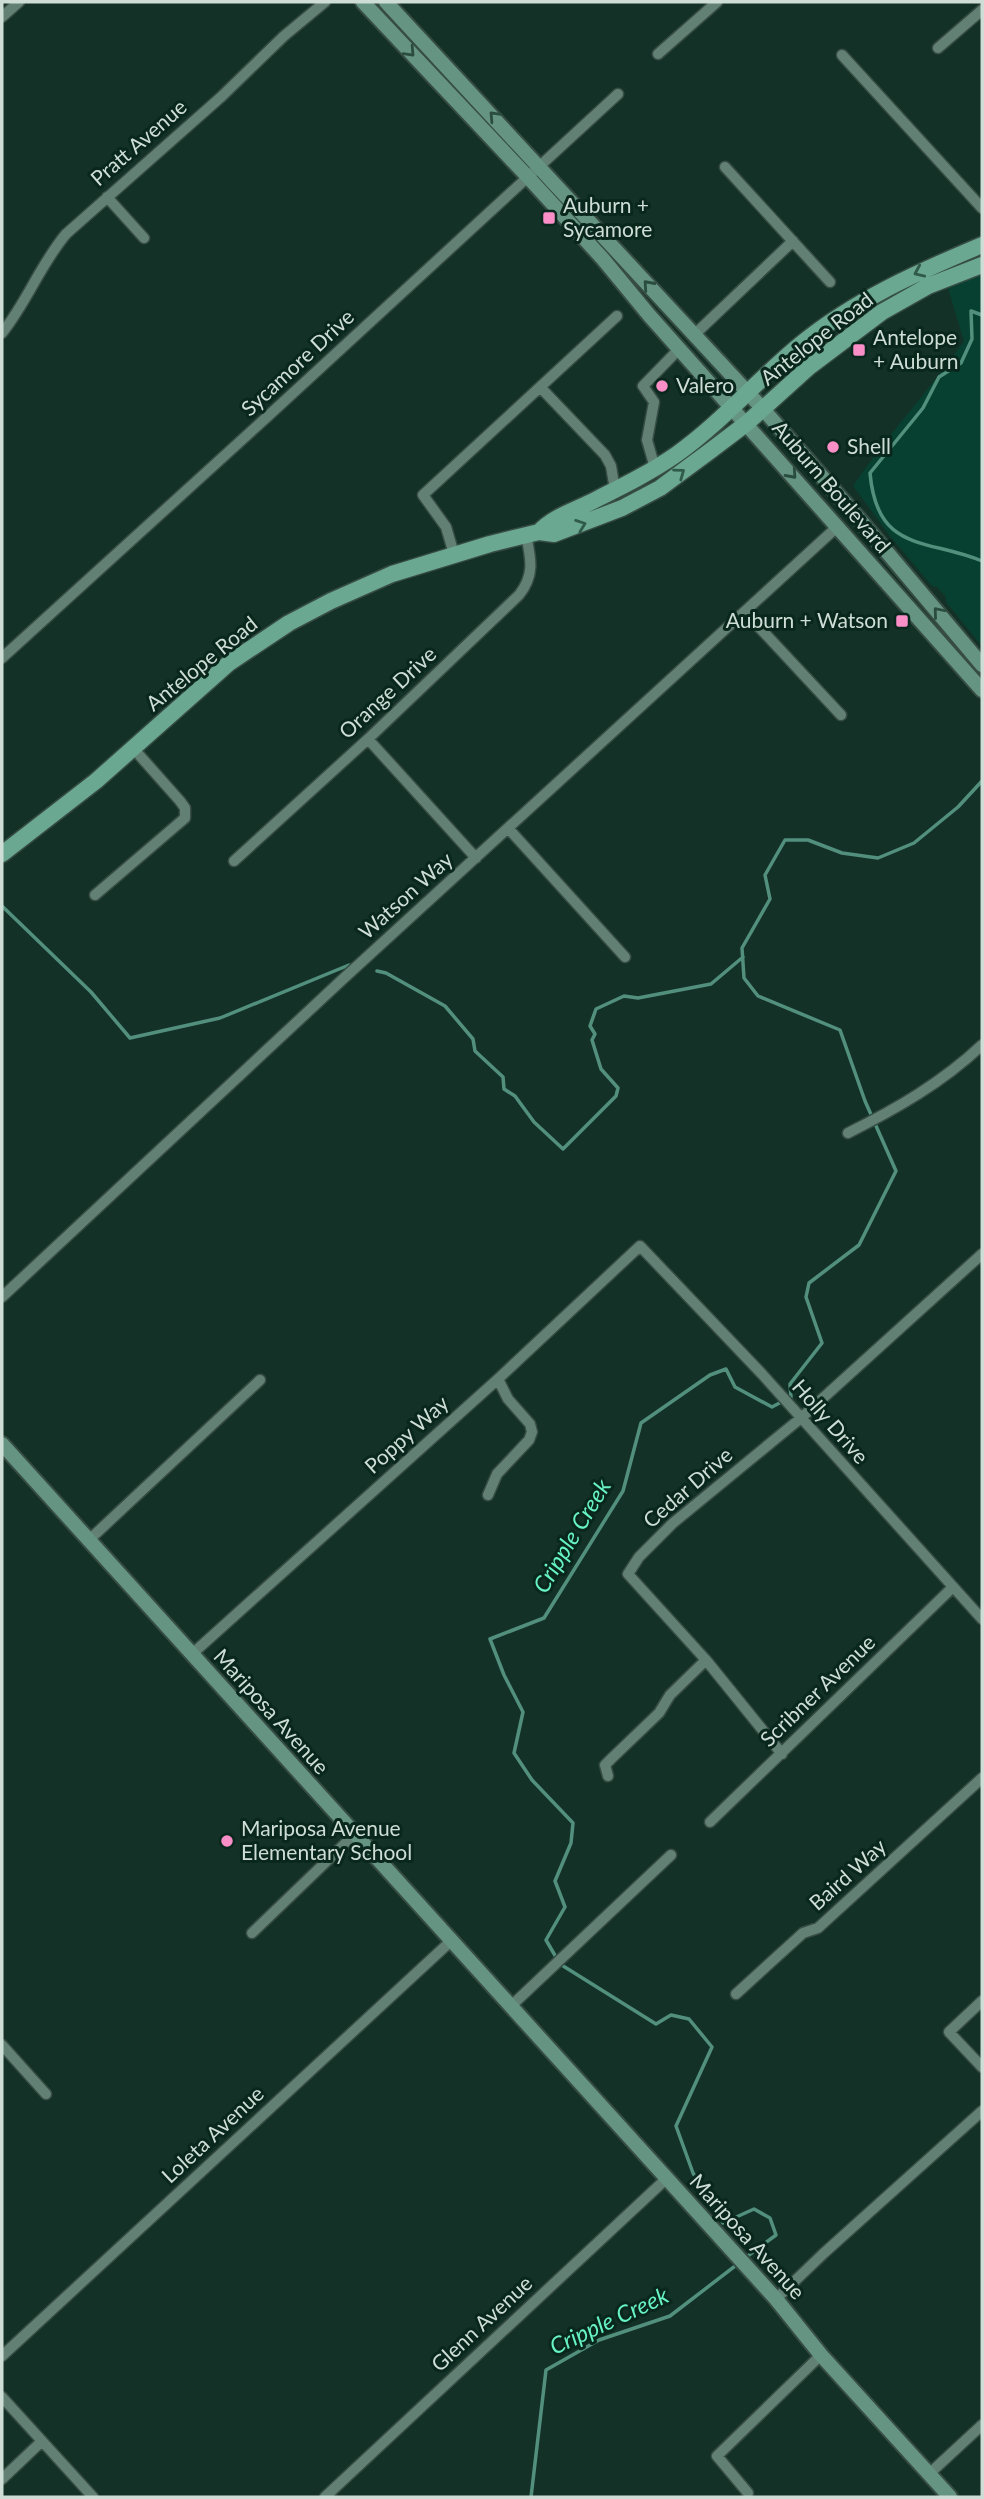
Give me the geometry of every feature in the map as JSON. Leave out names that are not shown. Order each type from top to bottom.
[{"type":"main road","name":"Auburn Boulevard","points":[[363,2],[527,176],[982,690]]},
{"type":"main road","name":"Auburn Boulevard","points":[[386,2],[763,409],[982,665]]},
{"type":"main road","name":"Antelope Road","points":[[532,533],[615,490],[678,453],[733,408],[800,345],[860,303],[916,272],[982,246]]},
{"type":"main road","name":"Antelope Road","points":[[2,854],[96,781],[229,663],[289,623],[360,588],[454,554],[532,533],[554,534],[586,523],[660,488],[747,423],[809,367],[883,312],[928,286],[982,264]]},
{"type":"main road","name":"Mariposa Avenue","points":[[2,1444],[731,2249],[821,2355],[950,2497]]},
{"type":"street","points":[[2,17],[19,2]]},
{"type":"street","name":"Pratt Avenue","points":[[2,333],[21,306],[51,251],[66,234],[325,2]]},
{"type":"street","points":[[658,54],[717,2]]},
{"type":"street","points":[[938,48],[982,10]]},
{"type":"street","points":[[842,55],[982,208]]},
{"type":"street","name":"Sycamore Drive","points":[[2,657],[618,94]]},
{"type":"street","points":[[725,167],[830,282]]},
{"type":"street","points":[[107,197],[144,238]]},
{"type":"street","points":[[694,335],[793,241]]},
{"type":"street","points":[[454,554],[442,519],[423,495],[617,316]]},
{"type":"street","points":[[655,468],[647,440],[654,402],[643,386],[679,349]]},
{"type":"street","points":[[541,387],[605,455],[611,467],[615,490]]},
{"type":"street","name":"Watson Way","points":[[2,1297],[837,527]]},
{"type":"street","name":"Orange Drive","points":[[234,861],[368,739],[526,587],[532,567],[532,533]]},
{"type":"street","points":[[745,612],[841,715]]},
{"type":"street","points":[[368,739],[476,859]]},
{"type":"street","points":[[95,895],[185,818],[186,808],[133,748]]},
{"type":"street","points":[[508,828],[625,957]]},
{"type":"street","points":[[849,1133],[908,1101],[965,1061],[982,1045]]},
{"type":"street","name":"Poppy Way","points":[[191,1655],[498,1379],[620,1263],[640,1246],[647,1251]]},
{"type":"street","name":"Holly Drive","points":[[647,1251],[982,1619]]},
{"type":"street","name":"Cedar Drive","points":[[706,1660],[628,1574],[639,1557],[673,1523],[801,1418],[982,1254]]},
{"type":"street","points":[[488,1495],[498,1474],[532,1432],[530,1424],[508,1399],[498,1379]]},
{"type":"street","points":[[89,1540],[260,1380]]},
{"type":"street","name":"Scribner Avenue","points":[[710,1822],[953,1587]]},
{"type":"street","points":[[608,1776],[606,1765],[659,1713],[670,1695],[706,1660],[782,1754]]},
{"type":"street","name":"Baird Way","points":[[736,1994],[803,1933],[818,1928],[982,1778]]},
{"type":"street","points":[[252,1933],[354,1835]]},
{"type":"street","points":[[511,2006],[671,1855]]},
{"type":"street","name":"Loleta Avenue","points":[[2,2356],[451,1941]]},
{"type":"street","points":[[982,2001],[949,2032],[982,2067]]},
{"type":"street","points":[[2,2045],[46,2094]]},
{"type":"street","points":[[776,2299],[982,2111]]},
{"type":"street","name":"Glenn Avenue","points":[[325,2497],[666,2179]]},
{"type":"street","points":[[748,2493],[717,2456],[821,2355]]},
{"type":"street","points":[[2,2397],[93,2497]]},
{"type":"street","points":[[929,2474],[982,2425]]},
{"type":"street","points":[[2,2479],[42,2441]]},
{"type":"green space","points":[[982,271],[982,646],[946,602],[946,597],[937,587],[932,586],[890,536],[853,486],[964,341],[947,285]]},
{"type":"waterway","name":"Cripple Creek","points":[[982,315],[971,311],[972,339],[961,363],[939,377],[923,408],[870,473],[875,499],[883,517],[894,530],[924,544],[982,561]]},
{"type":"waterway","name":"Cripple Creek","points":[[745,2258],[776,2235],[770,2218],[754,2209],[723,2223],[693,2173],[676,2126],[712,2047],[689,2019],[671,2015],[656,2024],[560,1964],[546,1940],[565,1907],[555,1881],[571,1843],[573,1823],[532,1780],[514,1753],[523,1712],[490,1639],[544,1618],[623,1491],[641,1423],[710,1375],[726,1369],[735,1387],[772,1407],[791,1397],[790,1384],[822,1343],[806,1297],[809,1283],[859,1245],[896,1171],[865,1101],[840,1030],[758,996],[744,978],[742,948],[770,899],[765,875],[785,840],[808,840],[842,853],[878,858],[914,843],[958,807],[982,781]]},
{"type":"waterway","points":[[2,906],[91,992],[130,1038],[220,1018],[349,965]]},
{"type":"waterway","points":[[377,971],[386,973],[445,1006],[473,1039],[475,1051],[503,1077],[504,1089],[515,1096],[534,1122],[563,1149],[616,1096],[618,1088],[601,1069],[592,1040],[595,1034],[590,1026],[596,1009],[624,996],[638,998],[711,984],[743,957]]},
{"type":"waterway","name":"Cripple Creek","points":[[531,2497],[546,2370],[599,2340],[670,2316],[739,2263]]},
{"type":"place","name":"Auburn + Sycamore","points":[[549,218]]},
{"type":"place","name":"Antelope + Auburn","points":[[859,350]]},
{"type":"place","name":"Valero","points":[[662,386]]},
{"type":"place","name":"Shell","points":[[833,447]]},
{"type":"place","name":"Auburn + Watson","points":[[902,621]]},
{"type":"place","name":"Mariposa Avenue Elementary School","points":[[227,1841]]}]
